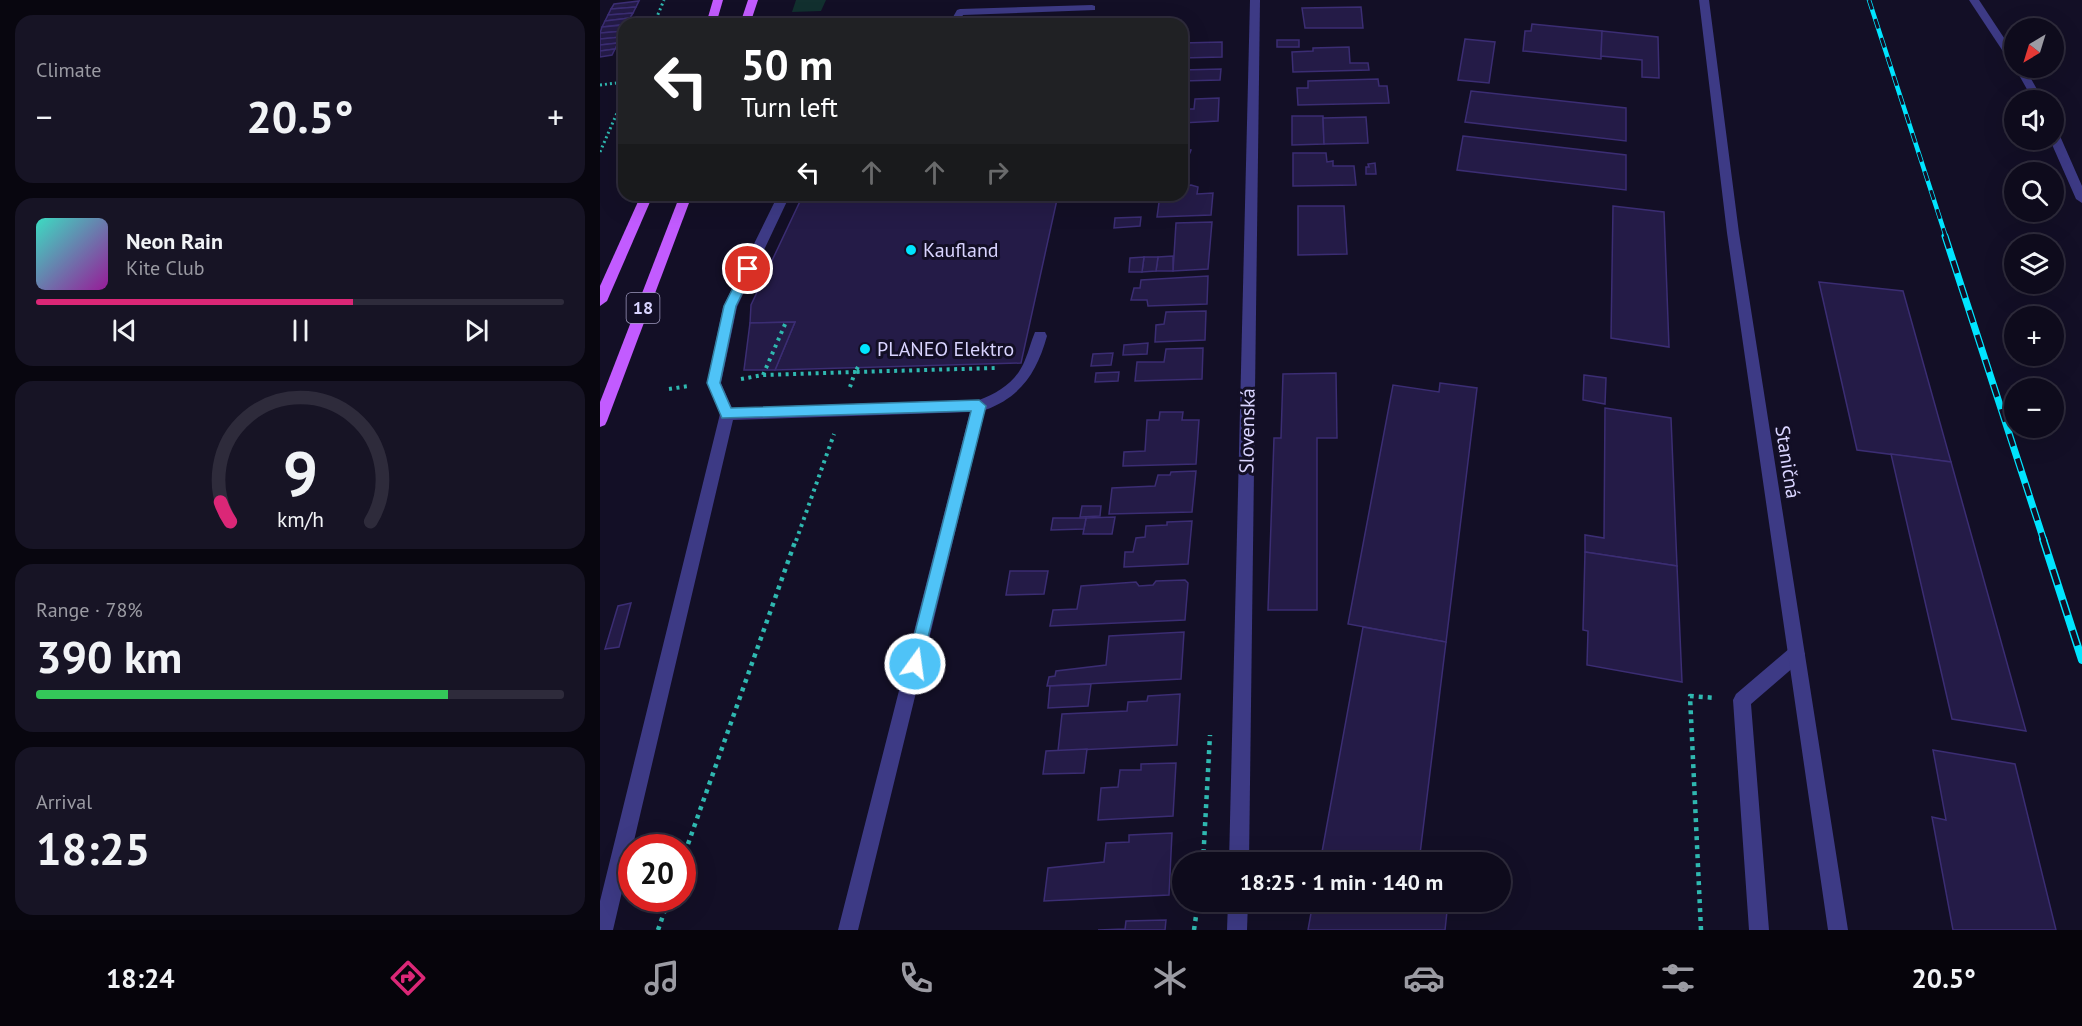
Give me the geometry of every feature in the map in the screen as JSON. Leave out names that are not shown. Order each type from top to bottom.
[{"type":"main road","points":[[713,18],[718,0]]},
{"type":"main road","points":[[748,18],[753,0]]},
{"type":"main road","name":"18","points":[[600,301],[644,201]]},
{"type":"main road","name":"18","points":[[600,421],[684,201]]},
{"type":"street","name":"Slovenská","points":[[1239,852],[1255,0]]},
{"type":"street","name":"Staničná","points":[[1704,0],[1732,233],[1838,930]]},
{"type":"street","points":[[1974,0],[2004,45]]},
{"type":"street","points":[[957,18],[960,12],[1092,9]]},
{"type":"street","points":[[2060,150],[2082,199]]},
{"type":"street","points":[[603,930],[727,414],[714,383],[730,306],[781,201]]},
{"type":"street","points":[[727,414],[979,406],[993,402],[1019,384],[1031,367],[1040,336]]},
{"type":"street","points":[[849,930],[979,406]]},
{"type":"street","points":[[1760,930],[1742,700],[1796,654]]},
{"type":"street","points":[[1237,930],[1238,912]]},
{"type":"path","points":[[656,18],[664,0]]},
{"type":"path","points":[[600,85],[618,83]]},
{"type":"path","points":[[600,152],[618,116]]},
{"type":"path","points":[[763,375],[786,322]]},
{"type":"path","points":[[669,388],[763,375],[856,370],[1031,367]]},
{"type":"path","points":[[692,834],[856,370]]},
{"type":"path","points":[[1701,930],[1690,696],[1742,700]]},
{"type":"path","points":[[658,930],[664,912]]},
{"type":"path","points":[[1194,930],[1197,912]]},
{"type":"green space","points":[[796,0],[826,0],[821,11],[792,12]]},
{"type":"building","points":[[639,1],[636,7],[611,9],[614,4]]},
{"type":"building","points":[[636,7],[633,13],[608,15],[611,9]]},
{"type":"building","points":[[1361,7],[1363,28],[1305,28],[1302,8]]},
{"type":"building","points":[[633,13],[630,18],[605,21],[608,15]]},
{"type":"building","points":[[618,19],[618,25],[602,27],[605,21]]},
{"type":"building","points":[[1532,24],[1602,31],[1601,59],[1523,51],[1525,31],[1531,31]]},
{"type":"building","points":[[618,26],[618,32],[600,33],[602,27]]},
{"type":"building","points":[[1602,31],[1658,37],[1659,78],[1642,77],[1642,60],[1601,56]]},
{"type":"building","points":[[618,32],[618,37],[600,39],[600,33]]},
{"type":"building","points":[[618,37],[618,43],[600,45],[600,39]]},
{"type":"building","points":[[1465,39],[1495,42],[1489,83],[1458,80]]},
{"type":"building","points":[[1277,40],[1299,40],[1299,47],[1277,47]]},
{"type":"building","points":[[1222,42],[1222,57],[1188,58],[1188,43]]},
{"type":"building","points":[[618,43],[615,49],[600,51],[600,45]]},
{"type":"building","points":[[1349,47],[1350,63],[1368,63],[1369,70],[1293,72],[1292,52],[1313,51],[1313,48]]},
{"type":"building","points":[[615,49],[612,55],[600,57],[600,51]]},
{"type":"building","points":[[1221,69],[1220,80],[1188,81],[1188,70]]},
{"type":"building","points":[[1378,79],[1379,86],[1387,86],[1389,103],[1298,105],[1297,88],[1308,88],[1308,81]]},
{"type":"building","points":[[1471,91],[1626,108],[1626,141],[1465,122]]},
{"type":"building","points":[[1219,98],[1218,121],[1188,123],[1188,109],[1194,109],[1195,99]]},
{"type":"building","points":[[1292,116],[1323,116],[1324,144],[1292,145]]},
{"type":"building","points":[[1366,117],[1368,143],[1324,144],[1323,118]]},
{"type":"building","points":[[1463,136],[1626,155],[1626,190],[1457,170]]},
{"type":"building","points":[[1293,153],[1326,153],[1327,162],[1333,161],[1333,166],[1354,166],[1356,185],[1293,186]]},
{"type":"building","points":[[1375,163],[1376,174],[1366,174],[1368,164]]},
{"type":"building","points":[[1188,185],[1198,187],[1197,194],[1213,193],[1211,215],[1157,217],[1159,201],[1188,201]]},
{"type":"building","name":"Kaufland","points":[[800,201],[1057,201],[1021,363],[775,370],[795,322],[750,323],[751,305]]},
{"type":"building","points":[[1298,206],[1344,206],[1347,254],[1298,255]]},
{"type":"building","points":[[1613,206],[1664,212],[1669,347],[1611,338]]},
{"type":"building","points":[[1141,217],[1140,226],[1114,228],[1115,218]]},
{"type":"building","points":[[1212,222],[1208,269],[1173,271],[1176,223]]},
{"type":"building","points":[[1173,256],[1173,271],[1156,271],[1158,257]]},
{"type":"building","points":[[1144,257],[1158,257],[1156,271],[1142,272]]},
{"type":"building","points":[[1144,257],[1142,272],[1129,272],[1130,258]]},
{"type":"building","points":[[1208,276],[1207,304],[1148,306],[1147,300],[1131,300],[1134,288],[1140,288],[1141,280]]},
{"type":"building","points":[[1819,282],[1903,291],[1951,462],[1857,450]]},
{"type":"building","points":[[1206,311],[1205,340],[1155,342],[1156,325],[1164,324],[1166,312]]},
{"type":"building","points":[[795,322],[775,370],[744,370],[750,323]]},
{"type":"building","points":[[1148,343],[1147,354],[1123,355],[1124,345]]},
{"type":"building","points":[[1203,348],[1202,379],[1135,381],[1137,362],[1164,362],[1166,349]]},
{"type":"building","points":[[1113,353],[1111,365],[1091,366],[1093,354]]},
{"type":"building","points":[[1119,372],[1118,381],[1095,382],[1096,373]]},
{"type":"building","points":[[1336,373],[1337,438],[1317,438],[1317,610],[1268,610],[1274,438],[1281,438],[1283,374]]},
{"type":"building","points":[[1584,375],[1606,378],[1605,404],[1583,400]]},
{"type":"building","points":[[1440,383],[1477,388],[1446,642],[1348,624],[1393,385],[1439,392]]},
{"type":"building","points":[[1605,408],[1671,418],[1677,566],[1585,552],[1585,535],[1604,538]]},
{"type":"building","points":[[1160,412],[1183,412],[1182,420],[1199,420],[1196,464],[1123,466],[1124,452],[1145,451],[1147,420],[1159,420]]},
{"type":"building","points":[[1891,454],[1951,462],[2026,731],[1952,719]]},
{"type":"building","points":[[1196,471],[1192,512],[1109,514],[1112,488],[1155,486],[1158,475]]},
{"type":"building","points":[[1082,506],[1101,506],[1100,516],[1080,517]]},
{"type":"building","points":[[1115,517],[1112,534],[1083,534],[1086,518]]},
{"type":"building","points":[[1053,518],[1086,518],[1084,529],[1051,530]]},
{"type":"building","points":[[1192,521],[1188,564],[1124,567],[1125,552],[1133,552],[1136,538],[1145,537],[1146,526]]},
{"type":"building","points":[[1585,552],[1677,566],[1682,682],[1587,665],[1588,631],[1583,630]]},
{"type":"building","points":[[1010,571],[1048,571],[1044,594],[1006,595]]},
{"type":"building","points":[[1185,580],[1188,583],[1185,620],[1050,626],[1053,610],[1077,609],[1081,586],[1136,582],[1139,586],[1153,585],[1156,581]]},
{"type":"building","points":[[631,603],[619,647],[605,649],[618,606]]},
{"type":"building","points":[[1363,627],[1446,642],[1420,852],[1322,852]]},
{"type":"building","points":[[1184,632],[1181,679],[1047,686],[1049,677],[1055,676],[1056,671],[1106,665],[1109,636]]},
{"type":"building","points":[[1091,684],[1088,706],[1048,708],[1050,686]]},
{"type":"building","points":[[1180,694],[1177,745],[1058,751],[1062,714],[1127,711],[1128,702],[1147,701],[1148,696]]},
{"type":"building","points":[[1087,749],[1084,773],[1043,774],[1046,751]]},
{"type":"building","points":[[1933,750],[2015,764],[2056,930],[1953,930],[1932,817],[1946,820]]},
{"type":"building","points":[[1176,763],[1173,816],[1098,820],[1101,788],[1118,787],[1120,770],[1141,770],[1141,764]]},
{"type":"building","points":[[1172,833],[1169,895],[1044,901],[1048,868],[1104,862],[1106,843],[1129,842],[1129,835]]},
{"type":"building","points":[[1311,912],[1447,912],[1445,930],[1308,930]]},
{"type":"building","points":[[1166,920],[1165,930],[1098,930],[1125,929],[1126,921]]},
{"type":"railway","points":[[1869,0],[1946,237]]},
{"type":"railway","points":[[1945,236],[2044,541]]},
{"type":"railway","points":[[2043,539],[2082,660]]},
{"type":"place","name":"Kaufland","points":[[911,250]]},
{"type":"place","name":"PLANEO Elektro","points":[[865,349]]},
{"type":"route","points":[[748,269],[730,306],[714,383],[727,414],[979,406],[915,664]]}]
